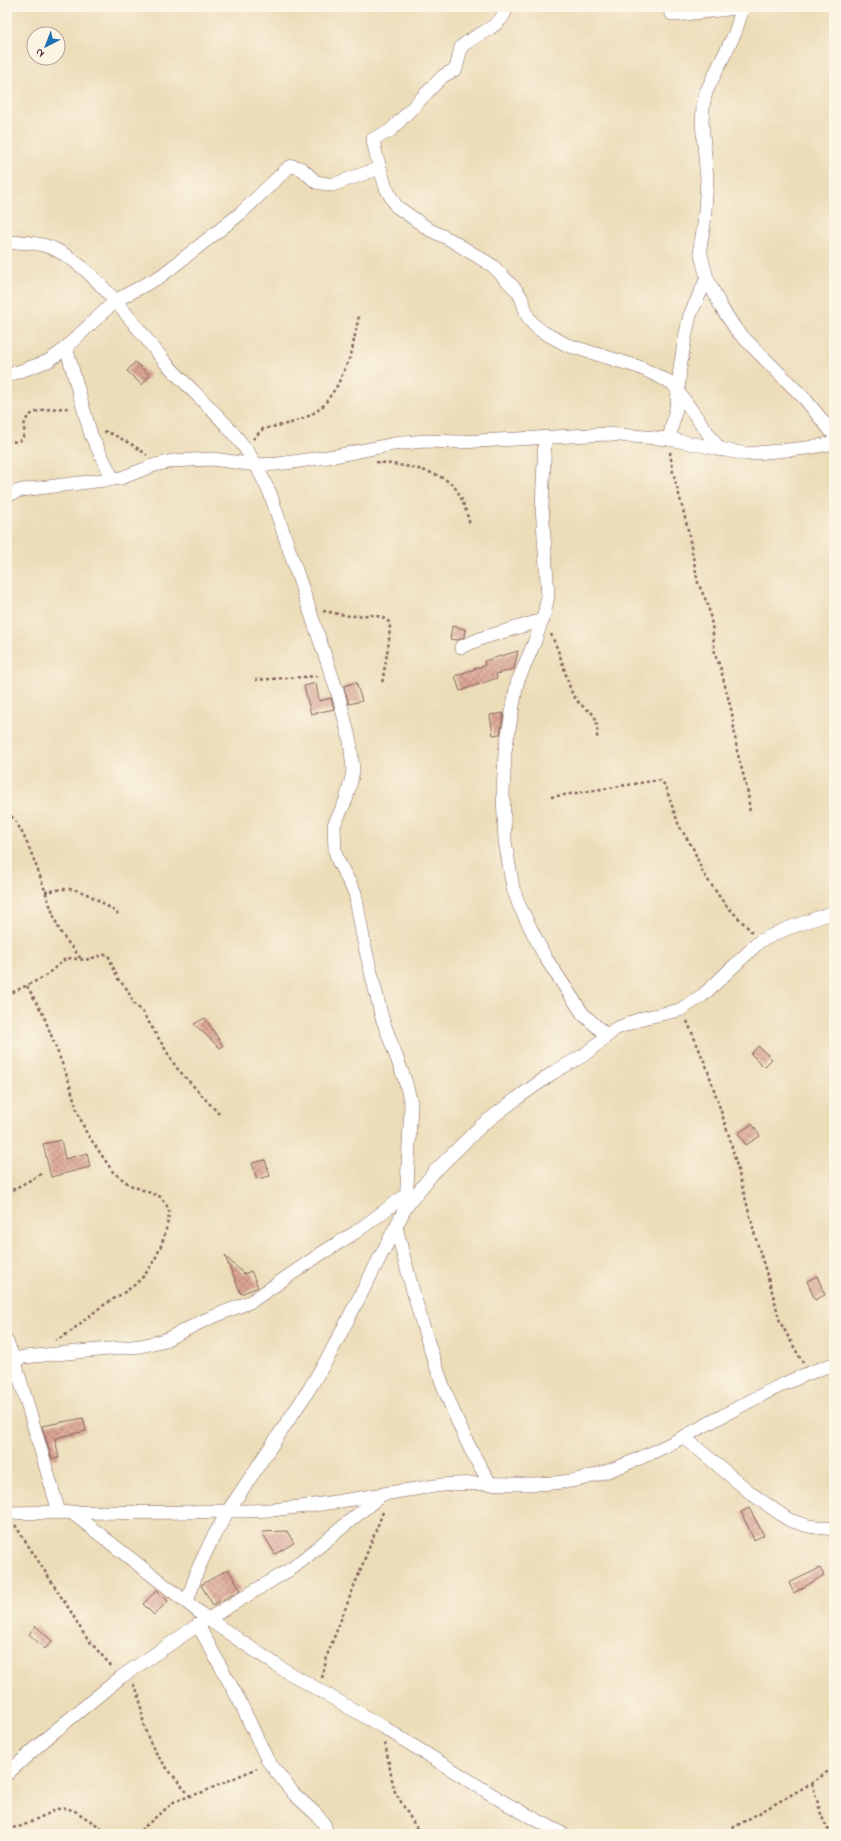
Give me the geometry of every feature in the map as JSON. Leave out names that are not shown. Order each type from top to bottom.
[{"type":"street","points":[[507,7],[505,15],[497,24],[462,47],[456,69],[443,76],[390,131],[373,139],[386,188],[396,206],[430,230],[449,239],[493,266],[518,293],[528,317],[534,325],[567,345],[639,367],[672,382],[720,450]]},
{"type":"street","points":[[668,7],[672,14],[676,15],[744,7],[735,33],[706,92],[703,106],[702,122],[707,179],[704,225],[700,248],[707,278],[721,307],[737,330],[805,399],[834,435]]},
{"type":"street","points":[[7,376],[48,360],[66,347],[115,301],[146,285],[177,265],[242,213],[289,167],[293,166],[302,169],[316,182],[332,185],[380,168]]},
{"type":"street","points":[[7,243],[40,244],[60,252],[94,278],[168,364],[244,448],[256,465],[277,512],[331,675],[350,741],[353,770],[346,800],[334,825],[335,851],[338,861],[355,893],[377,998],[411,1103],[406,1201],[396,1227],[312,1385],[228,1511],[211,1541],[198,1569],[187,1602]]},
{"type":"street","points":[[669,439],[677,404],[681,361],[690,316],[707,278]]},
{"type":"street","points":[[66,347],[94,444],[113,479]]},
{"type":"street","points":[[10,491],[121,478],[158,464],[172,461],[213,459],[256,465],[301,462],[394,444],[425,441],[460,442],[608,434],[669,439],[746,454],[807,448],[834,443]]},
{"type":"street","points":[[545,438],[542,507],[549,584],[548,596],[543,620],[517,683],[505,752],[503,794],[507,849],[513,888],[519,905],[545,957],[583,1014],[606,1035]]},
{"type":"street","points":[[461,647],[482,638],[543,620]]},
{"type":"street","points":[[11,1360],[141,1346],[165,1340],[205,1320],[252,1301],[322,1253],[406,1201],[482,1125],[548,1077],[584,1055],[606,1035],[627,1023],[673,1012],[703,995],[760,941],[786,929],[834,912]]},
{"type":"street","points":[[396,1227],[414,1298],[441,1380],[469,1448],[490,1483]]},
{"type":"street","points":[[7,1342],[11,1360],[65,1512],[187,1602],[203,1622],[268,1761],[294,1794],[316,1814],[324,1824],[326,1830],[324,1834]]},
{"type":"street","points":[[7,1513],[228,1511],[294,1508],[337,1503],[445,1485],[490,1483],[520,1484],[580,1479],[613,1469],[654,1452],[775,1388],[808,1373],[834,1364]]},
{"type":"street","points":[[684,1436],[752,1494],[789,1520],[808,1526],[834,1529]]},
{"type":"street","points":[[7,1774],[49,1736],[122,1676],[203,1622],[294,1567],[387,1494]]},
{"type":"street","points":[[203,1622],[383,1727],[507,1804],[563,1834]]},
{"type":"path","points":[[244,448],[263,429],[291,423],[307,417],[324,405],[337,386],[351,355],[359,315]]},
{"type":"path","points":[[7,440],[16,442],[21,440],[24,436],[24,423],[33,413],[82,406]]},
{"type":"path","points":[[88,426],[115,435],[136,447],[158,464]]},
{"type":"path","points":[[669,439],[672,472],[687,525],[698,583],[708,606],[712,625],[715,655],[720,666],[732,713],[737,751],[748,794],[750,814]]},
{"type":"path","points":[[374,462],[423,471],[436,475],[449,483],[458,492],[470,524]]},
{"type":"path","points":[[306,603],[330,613],[350,616],[371,615],[388,620],[390,624],[389,641],[382,684]]},
{"type":"path","points":[[543,620],[554,640],[572,693],[576,699],[598,720],[597,738]]},
{"type":"path","points":[[255,680],[331,675]]},
{"type":"path","points":[[551,797],[659,780],[663,782],[679,826],[693,848],[703,872],[724,903],[760,941]]},
{"type":"path","points":[[7,812],[12,816],[22,833],[60,931],[81,959]]},
{"type":"path","points":[[45,892],[72,889],[104,903],[118,914]]},
{"type":"path","points":[[7,995],[44,978],[64,960],[71,958],[86,960],[106,954],[109,956],[118,979],[127,989],[134,1004],[146,1017],[176,1067],[219,1114]]},
{"type":"path","points":[[27,986],[43,1014],[68,1079],[78,1113],[86,1132],[113,1172],[130,1185],[161,1197],[169,1209],[169,1214],[156,1257],[146,1273],[132,1286],[94,1312],[66,1336],[52,1342]]},
{"type":"path","points":[[673,1012],[684,1017],[690,1026],[707,1068],[729,1136],[780,1322],[808,1373]]},
{"type":"path","points":[[7,1193],[41,1174]]},
{"type":"path","points":[[319,1690],[328,1654],[382,1514],[387,1494]]},
{"type":"path","points":[[7,1513],[85,1636],[139,1694],[145,1730],[151,1744],[190,1796]]},
{"type":"path","points":[[383,1727],[385,1749],[394,1790],[420,1834]]},
{"type":"path","points":[[136,1834],[175,1801],[251,1772],[268,1761]]},
{"type":"path","points":[[722,1834],[812,1783],[834,1767]]},
{"type":"path","points":[[812,1783],[822,1817],[830,1834]]},
{"type":"path","points":[[7,1829],[22,1826],[58,1809],[66,1808],[75,1810],[112,1834]]},
{"type":"building","points":[[135,362],[150,375],[142,385],[127,371]]},
{"type":"building","points":[[452,626],[465,629],[464,637],[457,640],[450,639]]},
{"type":"building","points":[[518,651],[514,669],[496,674],[497,678],[460,691],[455,676],[485,665],[484,661]]},
{"type":"building","points":[[356,682],[362,701],[349,704],[344,686]]},
{"type":"building","points":[[316,683],[319,701],[331,698],[334,709],[311,714],[304,686]]},
{"type":"building","points":[[504,713],[500,734],[493,735],[490,715]]},
{"type":"building","points":[[205,1018],[223,1046],[220,1048],[194,1024]]},
{"type":"building","points":[[758,1046],[772,1059],[764,1067],[751,1054]]},
{"type":"building","points":[[752,1124],[760,1136],[746,1145],[738,1133]]},
{"type":"building","points":[[61,1140],[65,1159],[87,1153],[90,1167],[51,1177],[43,1144]]},
{"type":"building","points":[[265,1160],[270,1176],[257,1179],[252,1163]]},
{"type":"building","points":[[225,1256],[244,1274],[251,1271],[258,1287],[241,1294]]},
{"type":"building","points":[[817,1276],[825,1295],[815,1300],[807,1281]]},
{"type":"building","points":[[83,1418],[86,1431],[55,1438],[59,1458],[52,1459],[42,1426]]},
{"type":"building","points":[[749,1508],[764,1535],[754,1540],[741,1512]]},
{"type":"building","points":[[287,1531],[294,1543],[275,1554],[262,1532]]},
{"type":"building","points":[[820,1568],[824,1575],[794,1593],[789,1583]]},
{"type":"building","points":[[228,1569],[241,1590],[213,1605],[201,1585]]},
{"type":"building","points":[[157,1590],[168,1601],[154,1615],[143,1604]]},
{"type":"building","points":[[36,1626],[52,1641],[45,1649],[29,1634]]}]
